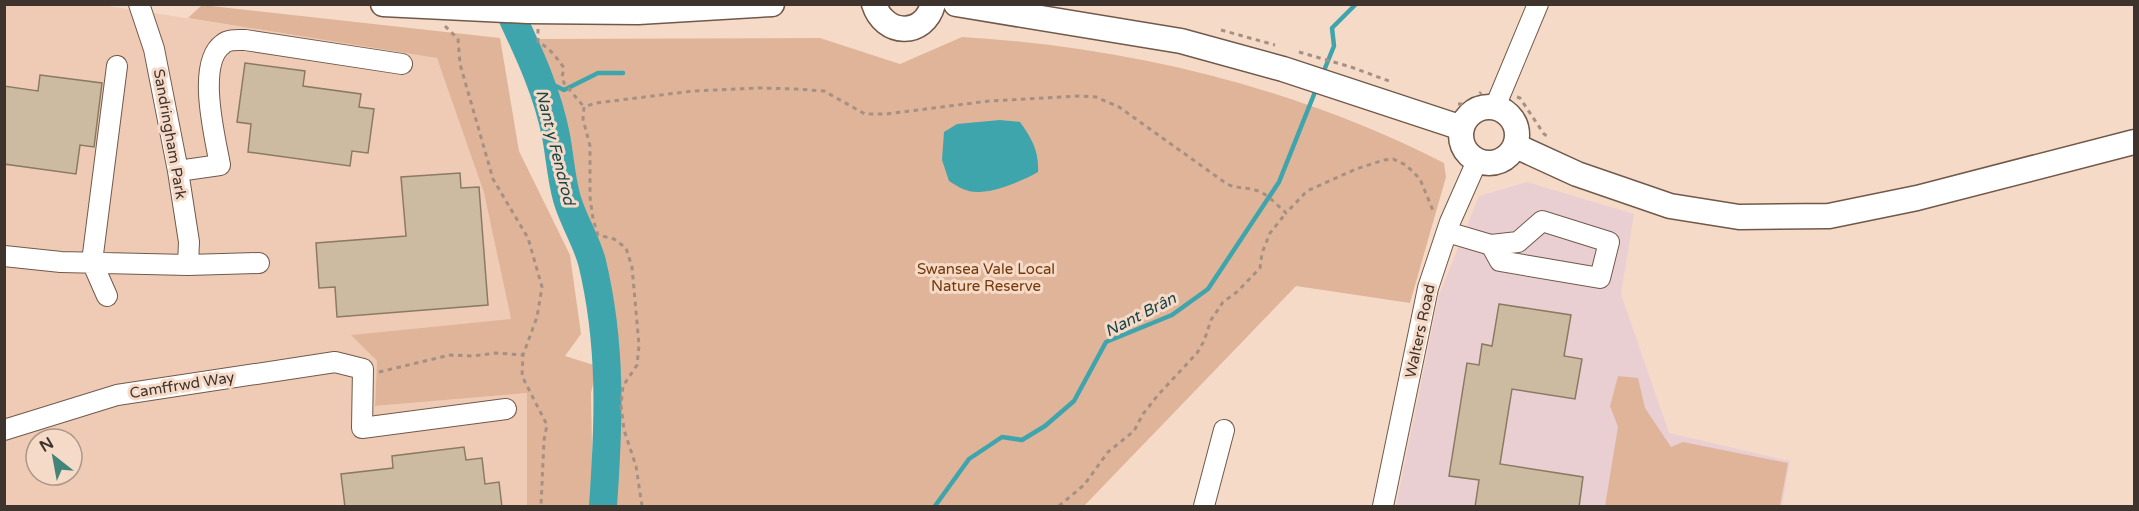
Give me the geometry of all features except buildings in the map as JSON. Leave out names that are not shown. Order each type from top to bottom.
[{"type":"main road","points":[[383,4],[533,11],[638,12],[772,4]]},
{"type":"main road","points":[[874,4],[877,14],[884,22],[894,28],[905,29],[915,27],[924,21],[931,12],[933,4]]},
{"type":"main road","points":[[956,4],[1181,41],[1283,69],[1462,128]]},
{"type":"main road","points":[[1498,100],[1512,117],[1516,126],[1518,136],[1516,146],[1500,162],[1488,164],[1477,161],[1463,147],[1462,128],[1474,111],[1498,100]]},
{"type":"main road","points":[[1516,146],[1577,174],[1670,206],[1739,217],[1829,216],[1917,198],[2134,142]]},
{"type":"street","name":"Sandringham Park","points":[[139,4],[154,49],[178,171],[189,242],[188,265]]},
{"type":"street","points":[[1498,100],[1538,4]]},
{"type":"street","points":[[178,171],[220,165],[207,84],[216,50],[225,42],[245,40],[402,64]]},
{"type":"street","points":[[106,296],[92,262],[117,66]]},
{"type":"street","name":"Walters Road","points":[[1383,507],[1428,288],[1449,227],[1477,161]]},
{"type":"street","points":[[1449,227],[1491,245],[1518,242],[1542,221],[1609,242],[1600,278],[1500,261],[1491,245]]},
{"type":"street","points":[[4,256],[61,262],[188,265],[259,263]]},
{"type":"street","name":"Camffrwd Way","points":[[4,430],[117,395],[335,362],[363,369]]},
{"type":"street","points":[[363,369],[362,428],[506,409]]},
{"type":"street","points":[[1204,507],[1224,430]]},
{"type":"path","points":[[448,8],[445,26],[458,39],[460,64],[493,179],[528,238],[542,287],[537,317],[523,355],[522,376],[547,426],[544,440],[541,507]]},
{"type":"path","points":[[533,11],[538,42],[550,50],[564,68],[562,77],[566,86],[584,107],[583,118],[590,146],[589,178],[593,219],[598,235],[614,239],[626,248],[632,267],[639,345],[637,365],[623,386],[621,405],[624,430],[636,466],[642,507]]},
{"type":"path","points":[[1211,28],[1276,45]]},
{"type":"path","points":[[1297,51],[1351,67],[1395,84]]},
{"type":"path","points":[[1451,105],[1472,104],[1486,85],[1498,100],[1520,98],[1544,134],[1553,140]]},
{"type":"path","points":[[584,107],[693,91],[759,88],[824,91],[865,114],[886,114],[989,101],[1096,97],[1119,107],[1227,184],[1235,188],[1256,190],[1286,213]]},
{"type":"path","points":[[1059,507],[1084,485],[1108,452],[1134,431],[1158,395],[1197,353],[1211,320],[1223,302],[1237,292],[1260,268],[1262,253],[1270,233],[1307,191],[1356,170],[1393,159],[1406,165],[1420,179],[1436,218],[1449,227]]},
{"type":"path","points":[[363,369],[381,372],[450,355],[472,356],[496,353],[523,355]]},
{"type":"shaded area","points":[[4,5],[102,5],[437,57],[484,193],[511,319],[352,335],[377,361],[375,406],[527,393],[527,506],[5,506]]},
{"type":"shaded area","points":[[1527,182],[1634,214],[1621,294],[1669,433],[1790,461],[1782,506],[1396,506],[1439,295],[1479,196]]},
{"type":"green space","points":[[202,5],[500,38],[519,151],[570,255],[581,334],[565,356],[597,366],[591,393],[593,506],[527,506],[527,393],[375,406],[377,361],[351,335],[511,319],[484,193],[437,58],[188,18]]},
{"type":"green space","name":"Swansea Vale Local Nature Reserve","points":[[962,37],[1087,50],[1210,75],[1270,92],[1330,113],[1388,136],[1444,163],[1446,177],[1410,303],[1296,286],[1084,506],[606,506],[611,426],[611,353],[603,291],[588,232],[571,193],[561,138],[546,81],[530,39],[820,38],[900,64]]},
{"type":"green space","points":[[1618,376],[1638,378],[1645,408],[1671,447],[1683,442],[1788,463],[1780,506],[1605,506],[1618,427],[1610,406]]},
{"type":"water","points":[[1000,120],[1020,122],[1034,145],[1038,172],[1010,185],[980,192],[967,191],[949,181],[942,160],[944,132],[957,124]]},
{"type":"waterway","name":"Nant y Fendrod","points":[[506,4],[535,68],[547,102],[556,136],[567,199],[592,262],[598,293],[603,323],[607,384],[607,444],[603,506]]},
{"type":"waterway","name":"Nant Brân","points":[[1323,73],[1334,46],[1332,28],[1356,4]]},
{"type":"waterway","points":[[539,78],[564,90],[598,73],[623,73]]},
{"type":"waterway","name":"Nant Brân","points":[[935,506],[969,459],[1002,437],[1022,440],[1045,426],[1074,401],[1106,342],[1172,315],[1208,289],[1279,182],[1317,87]]},
{"type":"waterway","points":[[548,159],[558,160]]}]
